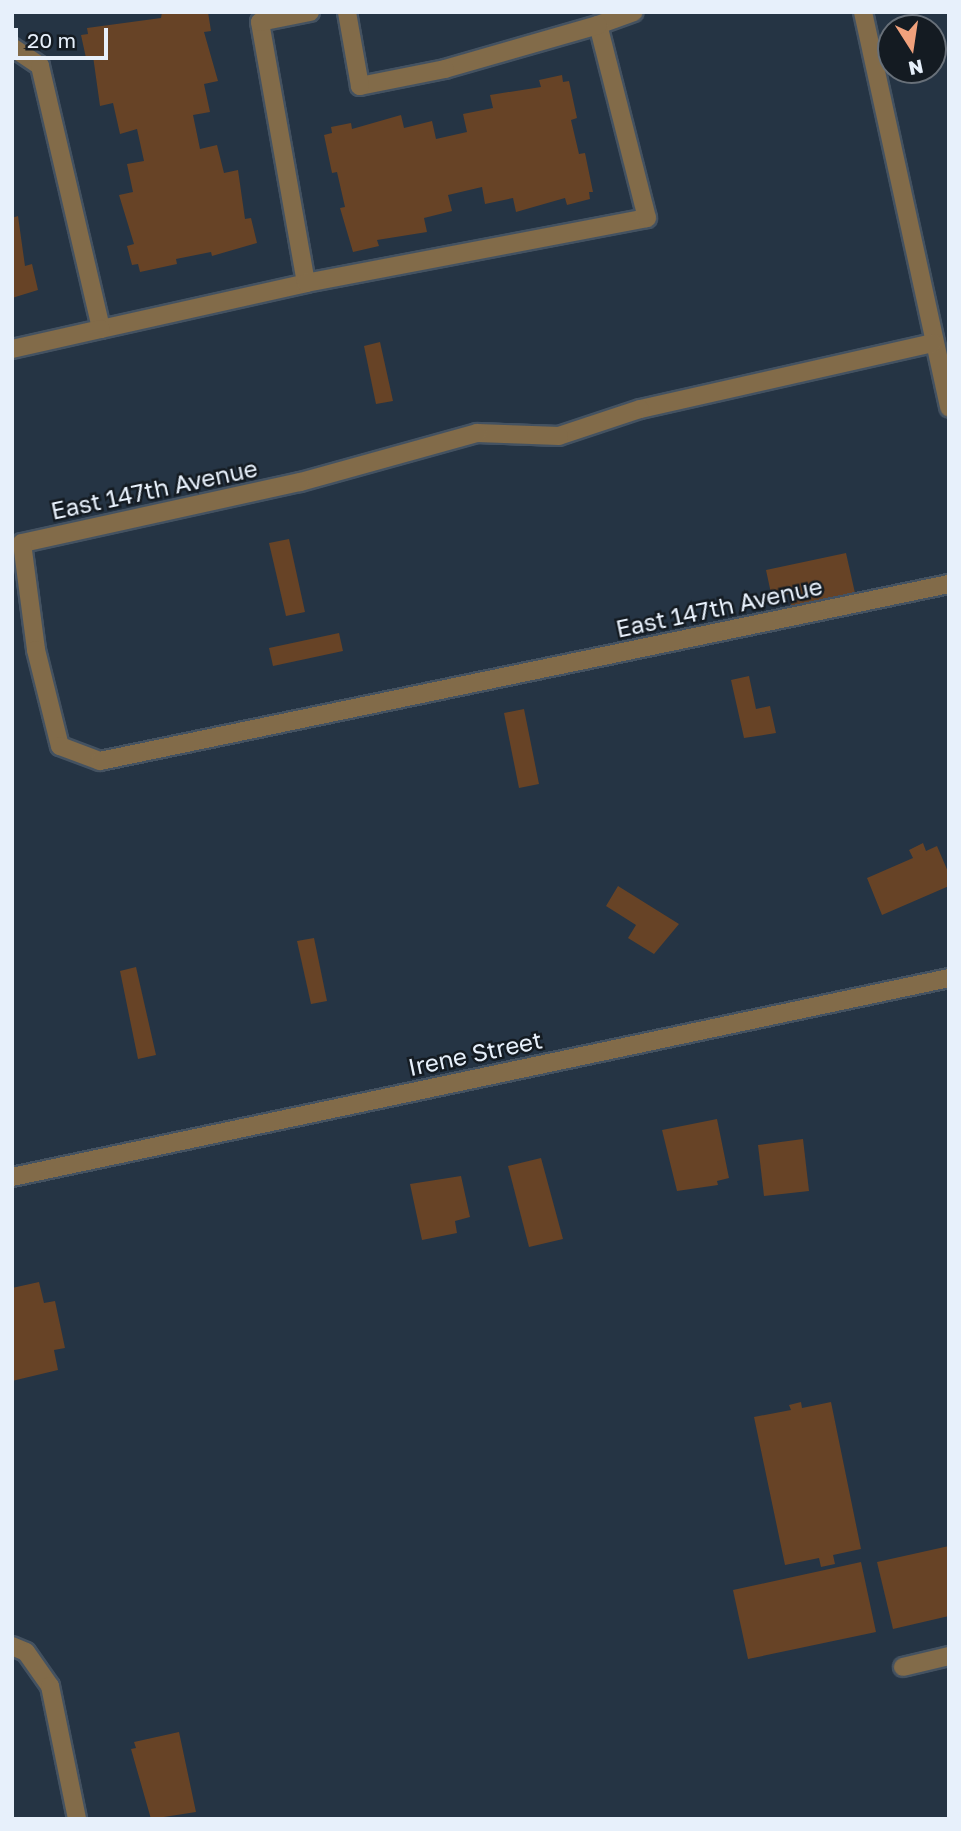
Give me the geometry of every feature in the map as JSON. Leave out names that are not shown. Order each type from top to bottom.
[{"type":"street","points":[[306,283],[260,22],[310,12]]},
{"type":"street","points":[[347,12],[360,86],[445,69],[634,12]]},
{"type":"street","points":[[863,12],[949,408]]},
{"type":"street","points":[[12,349],[306,283],[648,218],[598,25]]},
{"type":"street","points":[[12,47],[40,66],[101,329]]},
{"type":"street","name":"East 147th Avenue","points":[[933,343],[640,409],[559,436],[477,433],[300,482],[22,543],[36,650],[60,746],[100,761],[949,584]]},
{"type":"street","name":"Irene Street","points":[[12,1177],[949,978]]},
{"type":"street","points":[[12,1646],[26,1652],[50,1686],[77,1819]]},
{"type":"street","points":[[903,1667],[949,1656]]},
{"type":"building","points":[[162,12],[208,12],[211,31],[204,32],[218,81],[204,84],[210,112],[193,115],[200,149],[217,145],[224,173],[238,170],[245,219],[251,218],[257,243],[212,256],[211,252],[176,259],[177,264],[140,272],[138,264],[132,265],[127,246],[134,244],[119,195],[133,192],[127,164],[144,161],[137,129],[120,134],[113,103],[100,106],[93,56],[86,58],[81,35],[88,34],[87,28],[161,18]]},
{"type":"building","points":[[562,75],[563,82],[569,81],[577,118],[571,120],[579,154],[585,153],[593,192],[589,192],[590,199],[567,205],[565,198],[516,212],[513,198],[485,204],[482,187],[448,195],[452,211],[424,218],[427,232],[377,240],[379,246],[353,252],[340,208],[345,207],[337,172],[332,173],[324,135],[332,133],[331,127],[351,123],[352,129],[401,115],[404,128],[432,121],[436,139],[467,132],[463,114],[493,108],[490,95],[541,87],[539,80]]},
{"type":"building","points":[[18,216],[25,266],[32,264],[38,290],[12,298],[12,218]]},
{"type":"building","points":[[380,342],[393,401],[376,404],[364,346]]},
{"type":"building","points":[[289,539],[305,612],[286,616],[269,543]]},
{"type":"building","points":[[846,553],[857,602],[793,616],[789,594],[772,598],[766,570]]},
{"type":"building","points":[[339,633],[343,651],[273,666],[269,648]]},
{"type":"building","points":[[749,676],[756,709],[770,706],[776,733],[744,738],[731,680]]},
{"type":"building","points":[[524,709],[539,784],[519,788],[504,713]]},
{"type":"building","points":[[923,843],[926,851],[937,846],[949,874],[949,886],[882,915],[867,878],[913,858],[909,850]]},
{"type":"building","points":[[618,886],[679,924],[654,954],[628,938],[636,925],[606,906]]},
{"type":"building","points":[[314,938],[327,1001],[311,1004],[297,941]]},
{"type":"building","points":[[136,967],[156,1055],[138,1059],[120,971]]},
{"type":"building","points":[[717,1119],[729,1178],[717,1181],[718,1185],[677,1191],[662,1130]]},
{"type":"building","points":[[803,1139],[809,1191],[764,1196],[758,1145]]},
{"type":"building","points":[[541,1158],[563,1239],[529,1247],[508,1166]]},
{"type":"building","points":[[461,1176],[470,1217],[455,1221],[457,1233],[422,1240],[410,1184]]},
{"type":"building","points":[[39,1282],[44,1303],[55,1301],[65,1348],[54,1350],[58,1370],[12,1381],[12,1288]]},
{"type":"building","points":[[801,1402],[802,1408],[831,1402],[861,1549],[833,1555],[835,1564],[821,1567],[819,1558],[785,1565],[754,1417],[791,1410],[789,1405]]},
{"type":"building","points":[[949,1546],[949,1616],[893,1629],[877,1562]]},
{"type":"building","points":[[861,1562],[876,1632],[748,1659],[733,1590]]},
{"type":"building","points":[[179,1732],[196,1812],[151,1819],[131,1749],[136,1748],[134,1742]]}]
